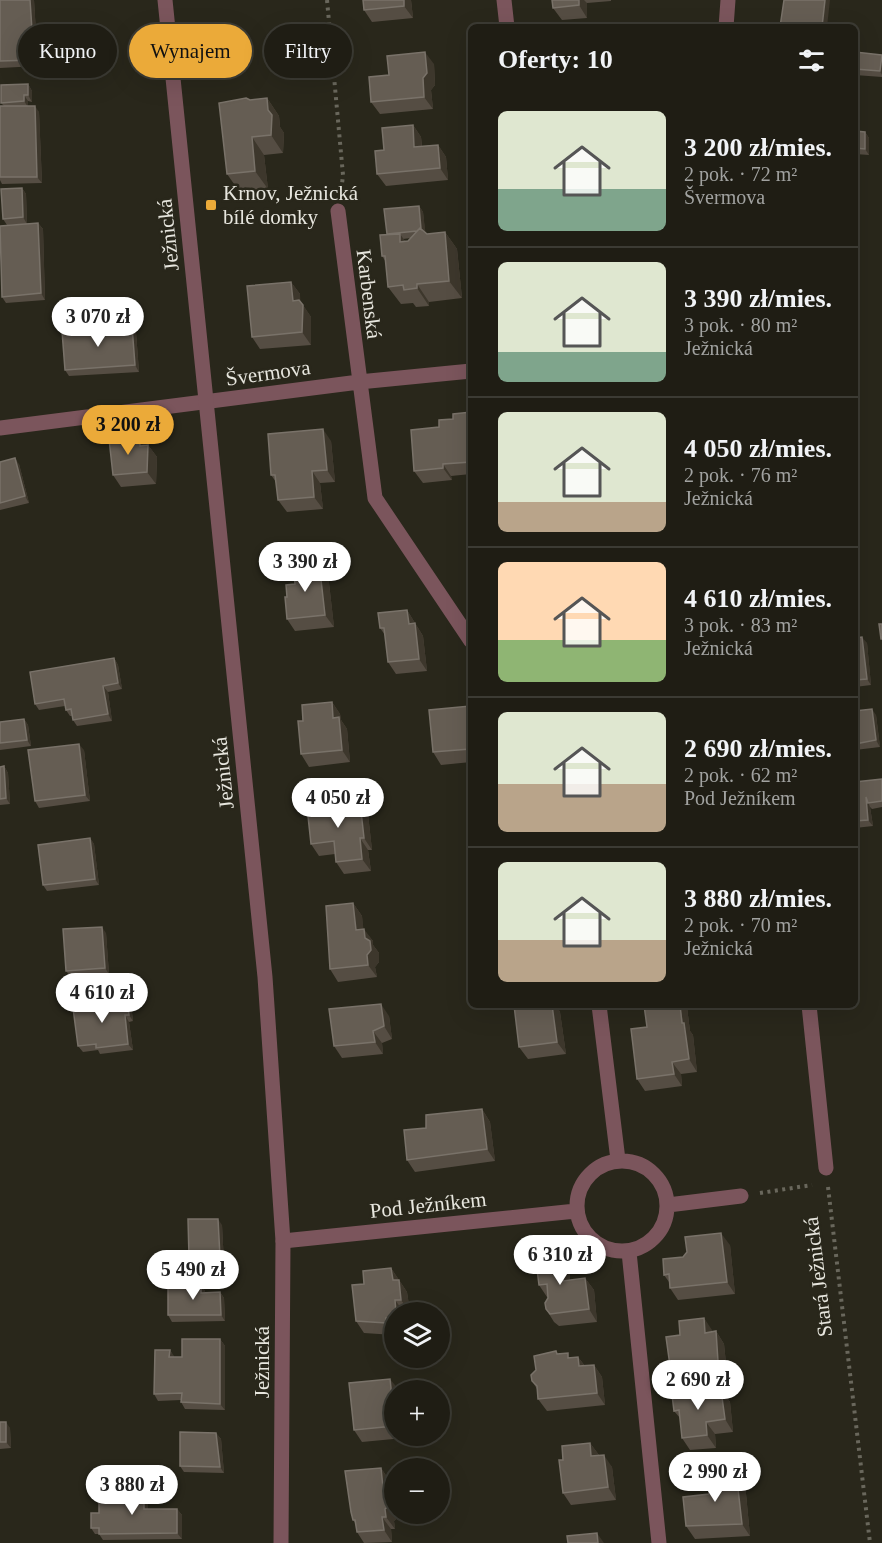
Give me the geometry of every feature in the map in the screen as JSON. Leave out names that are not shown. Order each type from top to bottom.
[{"type":"street","name":"Ježnická","points":[[165,0],[265,977],[283,1241],[281,1543]]},
{"type":"street","points":[[504,0],[507,24]]},
{"type":"street","points":[[726,24],[728,0]]},
{"type":"street","name":"Karbenská","points":[[338,211],[359,382]]},
{"type":"street","name":"Švermova","points":[[0,428],[359,382],[468,371]]},
{"type":"street","points":[[359,382],[375,498],[468,637]]},
{"type":"street","points":[[599,1008],[618,1160]]},
{"type":"street","points":[[809,1008],[827,1175]]},
{"type":"street","points":[[618,1160],[643,1165],[661,1182],[668,1205],[663,1227],[649,1244],[628,1252],[604,1249],[585,1234],[576,1211],[580,1187],[596,1168],[618,1160]]},
{"type":"street","points":[[668,1205],[741,1196]]},
{"type":"street","name":"Pod Ježníkem","points":[[283,1241],[576,1211]]},
{"type":"street","points":[[628,1252],[659,1543]]},
{"type":"path","points":[[327,0],[344,175],[338,211]]},
{"type":"path","points":[[741,1196],[827,1175]]},
{"type":"path","name":"Stará Ježnická","points":[[827,1175],[870,1543]]},
{"type":"building","points":[[0,0],[30,0],[32,24],[18,24],[18,60],[0,61]]},
{"type":"building","points":[[363,0],[404,0],[404,6],[364,10]]},
{"type":"building","points":[[552,0],[579,0],[579,5],[553,8]]},
{"type":"building","points":[[784,0],[825,0],[822,24],[780,24]]},
{"type":"building","points":[[425,52],[427,73],[423,78],[424,97],[371,102],[369,77],[389,75],[387,56]]},
{"type":"building","points":[[858,52],[882,55],[880,71],[858,69]]},
{"type":"building","points":[[28,84],[28,95],[24,95],[24,101],[1,103],[1,85]]},
{"type":"building","points":[[246,98],[250,100],[267,98],[268,110],[272,115],[271,135],[252,137],[255,171],[227,174],[219,103]]},
{"type":"building","points":[[0,106],[35,106],[37,177],[0,177]]},
{"type":"building","points":[[413,125],[414,147],[438,145],[440,168],[377,174],[375,151],[384,150],[382,128]]},
{"type":"building","points":[[858,131],[865,132],[865,149],[858,148]]},
{"type":"building","points":[[22,188],[23,217],[3,219],[1,189]]},
{"type":"building","points":[[419,206],[421,229],[387,234],[384,209]]},
{"type":"building","points":[[38,223],[41,293],[2,297],[0,226]]},
{"type":"building","points":[[420,228],[427,234],[445,232],[449,281],[417,284],[417,288],[404,290],[403,285],[388,287],[380,235],[400,234],[400,242],[408,241]]},
{"type":"building","points":[[291,282],[293,301],[299,300],[303,305],[302,332],[252,337],[247,286]]},
{"type":"building","points":[[132,326],[135,365],[65,370],[62,331]]},
{"type":"building","points":[[468,412],[468,462],[443,464],[443,468],[414,471],[411,430],[439,427],[439,420],[453,419],[453,414]]},
{"type":"building","points":[[323,429],[327,470],[312,471],[314,497],[278,500],[275,475],[271,475],[268,434]]},
{"type":"building","points":[[139,436],[140,446],[148,445],[147,472],[113,475],[109,439]]},
{"type":"building","points":[[15,458],[25,496],[0,503],[0,462]]},
{"type":"building","points":[[319,562],[325,615],[287,619],[286,585],[295,584],[293,565]]},
{"type":"building","points":[[407,610],[409,624],[415,623],[419,659],[388,662],[384,628],[380,628],[378,613]]},
{"type":"building","points":[[879,624],[882,624],[882,639],[881,639]]},
{"type":"building","points":[[862,637],[867,679],[858,680],[858,638]]},
{"type":"building","points":[[114,658],[118,683],[103,686],[108,714],[73,720],[71,709],[66,710],[64,699],[35,704],[30,672]]},
{"type":"building","points":[[332,702],[333,718],[339,717],[342,750],[301,754],[298,721],[303,721],[302,705]]},
{"type":"building","points":[[468,706],[468,749],[433,752],[429,710]]},
{"type":"building","points":[[872,709],[876,740],[858,743],[858,711]]},
{"type":"building","points":[[24,719],[27,740],[0,743],[0,722]]},
{"type":"building","points":[[79,744],[85,795],[35,801],[28,750]]},
{"type":"building","points":[[4,766],[6,798],[0,799],[0,767]]},
{"type":"building","points":[[882,779],[882,801],[868,803],[866,797],[868,820],[858,821],[858,782]]},
{"type":"building","points":[[360,802],[364,838],[360,838],[362,859],[336,862],[334,841],[311,844],[307,807]]},
{"type":"building","points":[[90,838],[95,879],[43,885],[38,845]]},
{"type":"building","points":[[353,903],[356,930],[364,929],[365,938],[370,941],[371,950],[367,955],[368,965],[330,969],[326,906]]},
{"type":"building","points":[[102,927],[105,968],[66,971],[63,929]]},
{"type":"building","points":[[127,998],[129,1015],[125,1015],[128,1044],[96,1048],[96,1044],[78,1046],[73,1008],[109,1004],[109,1000]]},
{"type":"building","points":[[381,1004],[384,1026],[373,1031],[375,1042],[334,1046],[329,1009]]},
{"type":"building","points":[[514,1008],[552,1008],[557,1042],[519,1047]]},
{"type":"building","points":[[644,1008],[680,1008],[689,1059],[672,1062],[674,1074],[637,1079],[631,1029],[647,1027]]},
{"type":"building","points":[[482,1109],[487,1149],[407,1160],[404,1130],[426,1128],[426,1115]]},
{"type":"building","points":[[188,1219],[218,1219],[220,1257],[189,1257]]},
{"type":"building","points":[[721,1233],[727,1282],[670,1288],[669,1274],[664,1275],[663,1259],[683,1257],[687,1252],[685,1237]]},
{"type":"building","points":[[560,1251],[563,1281],[585,1278],[589,1309],[550,1314],[546,1309],[547,1284],[539,1285],[535,1254]]},
{"type":"building","points":[[391,1268],[393,1280],[399,1280],[401,1300],[384,1302],[384,1323],[356,1321],[352,1285],[364,1284],[363,1271]]},
{"type":"building","points":[[201,1285],[201,1293],[220,1292],[221,1315],[168,1315],[168,1286]]},
{"type":"building","points":[[704,1318],[705,1333],[716,1331],[718,1361],[670,1366],[666,1337],[680,1335],[679,1321]]},
{"type":"building","points":[[182,1339],[220,1339],[220,1404],[181,1402],[182,1393],[154,1394],[155,1350],[170,1350],[169,1357],[182,1357]]},
{"type":"building","points":[[556,1351],[557,1354],[568,1353],[568,1358],[578,1357],[579,1366],[594,1365],[597,1393],[538,1399],[537,1386],[532,1381],[531,1375],[536,1370],[534,1356]]},
{"type":"building","points":[[390,1379],[384,1380],[384,1427],[354,1430],[349,1383]]},
{"type":"building","points":[[721,1390],[725,1419],[706,1422],[707,1435],[682,1438],[679,1410],[674,1411],[672,1395]]},
{"type":"building","points":[[0,1422],[6,1422],[6,1442],[0,1442]]},
{"type":"building","points":[[180,1432],[216,1433],[220,1467],[180,1466]]},
{"type":"building","points":[[590,1443],[591,1456],[604,1455],[608,1487],[563,1493],[559,1460],[563,1460],[562,1446]]},
{"type":"building","points":[[381,1468],[384,1530],[357,1532],[351,1512],[345,1471]]},
{"type":"building","points":[[736,1471],[742,1524],[686,1526],[683,1497],[709,1494],[707,1474]]},
{"type":"building","points":[[144,1492],[144,1509],[177,1509],[177,1533],[99,1534],[99,1528],[91,1528],[91,1513],[99,1513],[99,1493]]},
{"type":"building","points":[[597,1533],[598,1543],[568,1543],[567,1536]]},
{"type":"place","name":"Krnov, Ježnická bílé domky","points":[[211,205]]}]
